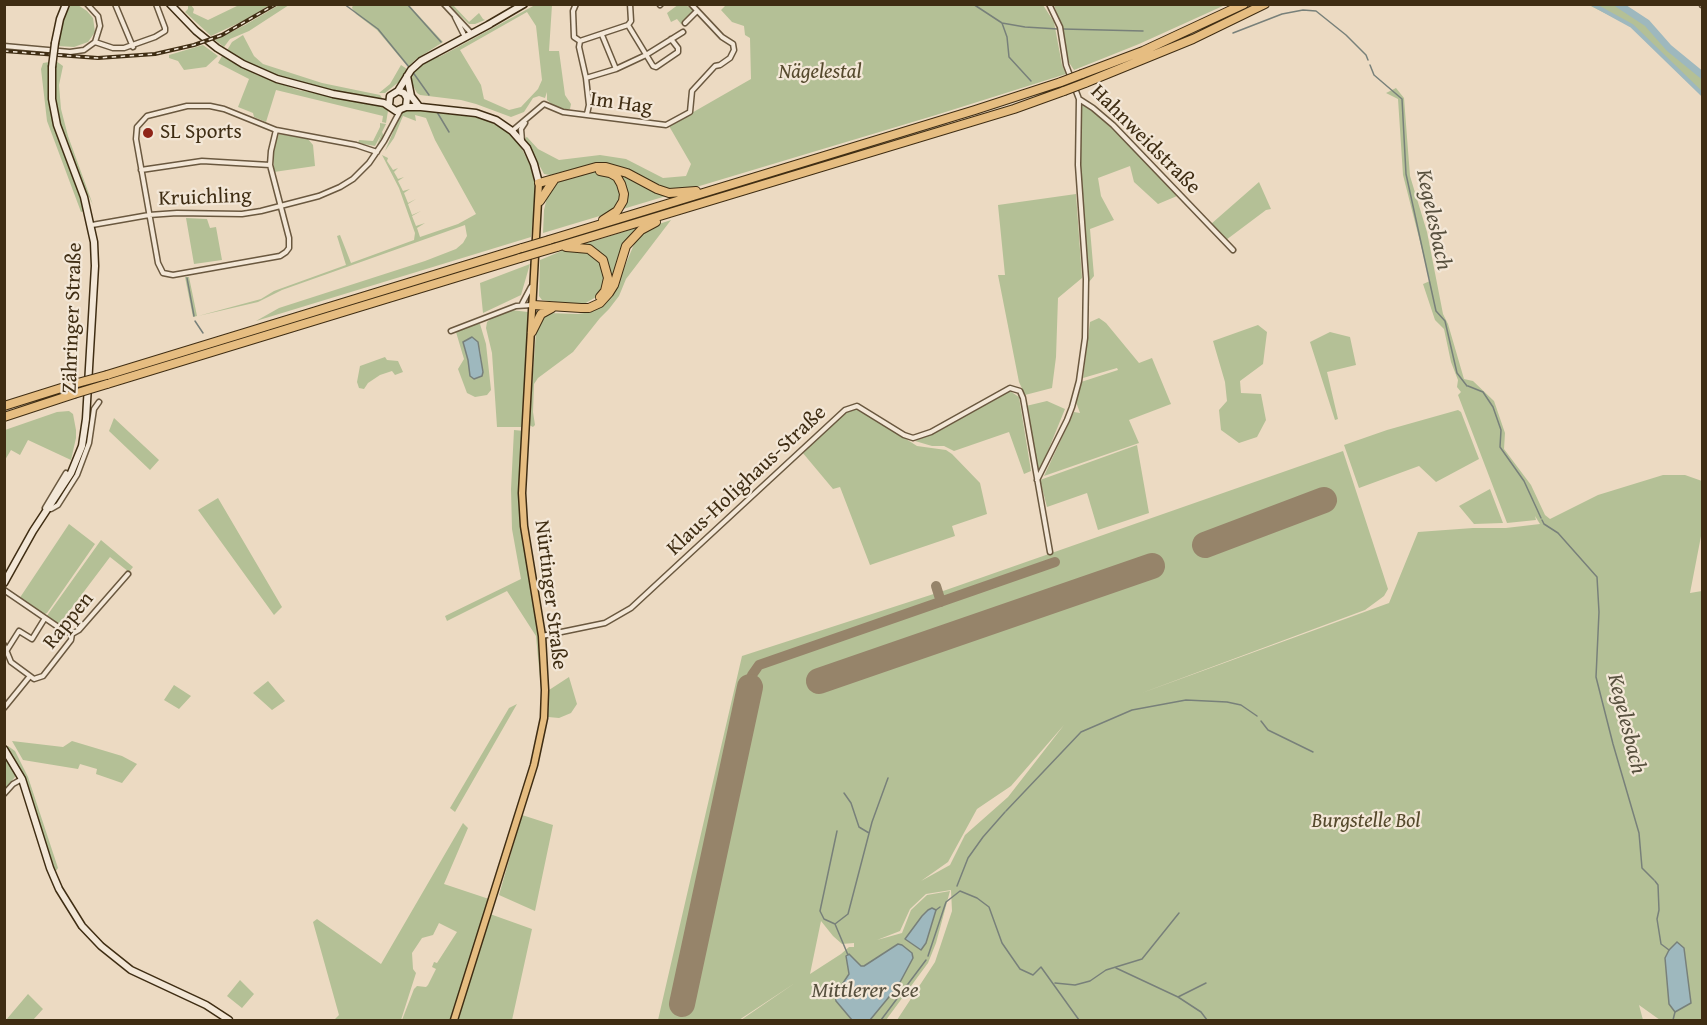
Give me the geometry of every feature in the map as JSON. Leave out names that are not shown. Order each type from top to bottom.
[{"type":"highway","points":[[4,406],[983,108],[1061,82],[1164,42],[1244,4]]},
{"type":"highway","points":[[4,417],[1014,108],[1085,83],[1193,39],[1265,4]]},
{"type":"highway","points":[[539,183],[602,167],[616,168],[669,193],[697,190],[703,193]]},
{"type":"highway","points":[[590,170],[604,171],[614,176],[621,184],[624,194],[617,211],[592,226]]},
{"type":"highway","points":[[540,201],[554,180]]},
{"type":"highway","points":[[533,305],[581,308],[594,306],[605,299],[614,285],[626,246],[636,233],[660,221],[667,214]]},
{"type":"highway","points":[[557,247],[589,249],[598,254],[606,267],[608,278],[605,291],[598,299],[581,308]]},
{"type":"highway","points":[[532,332],[541,314],[554,308]]},
{"type":"main road","name":"Nürtinger Straße","points":[[454,1020],[539,746],[545,704],[542,636],[522,510],[540,201],[539,183]]},
{"type":"street","name":"Zähringer Straße","points":[[4,583],[71,473],[82,446],[84,431],[95,266],[92,225],[84,196],[57,125],[52,99],[55,43],[66,4]]},
{"type":"street","points":[[4,46],[70,52],[84,50],[95,42],[100,26],[98,16],[87,4]]},
{"type":"street","points":[[116,4],[133,47]]},
{"type":"street","points":[[95,42],[113,48],[133,47],[165,31],[156,4]]},
{"type":"street","name":"Nürtinger Straße","points":[[170,4],[196,32],[217,48],[257,72],[303,87],[376,102],[491,117],[512,131],[523,142],[534,164],[539,183]]},
{"type":"street","points":[[444,4],[468,35]]},
{"type":"street","points":[[397,105],[407,76],[415,65],[525,4]]},
{"type":"street","points":[[576,4],[573,11],[574,37],[580,41],[628,25],[632,21],[630,4]]},
{"type":"street","points":[[685,23],[697,11],[692,4]]},
{"type":"street","name":"Hahnweidstraße","points":[[1049,4],[1060,27],[1066,65],[1079,99],[1113,125],[1233,250]]},
{"type":"street","name":"Im Hag","points":[[526,119],[544,104],[558,111],[666,125],[690,112],[692,90],[715,66],[727,60],[734,52],[733,44],[697,11]]},
{"type":"street","points":[[455,17],[468,35]]},
{"type":"street","points":[[628,25],[653,66],[656,67],[678,52],[678,48],[671,39]]},
{"type":"street","points":[[586,78],[616,69],[646,55],[682,32]]},
{"type":"street","points":[[602,35],[616,69]]},
{"type":"street","points":[[580,41],[589,105],[587,114]]},
{"type":"street","points":[[407,76],[411,96],[422,107]]},
{"type":"street","points":[[397,105],[392,93],[401,92]]},
{"type":"street","points":[[1036,481],[1067,420],[1079,381],[1084,348],[1086,279],[1078,165],[1079,99]]},
{"type":"street","name":"Kruichling","points":[[92,225],[149,215],[242,214],[319,196],[340,187],[362,171],[377,153],[392,123],[397,105]]},
{"type":"street","points":[[276,130],[270,165],[279,207],[289,238],[289,248],[286,252],[280,256],[173,275],[160,270],[136,139],[137,127],[147,116],[187,106],[210,106],[224,109],[276,130],[356,145],[377,153]]},
{"type":"street","points":[[512,131],[526,119]]},
{"type":"street","points":[[523,142],[521,129],[526,119]]},
{"type":"street","points":[[141,170],[202,161],[270,165]]},
{"type":"street","points":[[522,304],[530,291],[534,277]]},
{"type":"street","points":[[451,331],[522,304],[533,305]]},
{"type":"street","name":"Klaus-Holighaus-Straße","points":[[542,636],[604,623],[631,608],[762,485],[850,407],[863,408],[904,435],[913,438],[931,432],[1010,388],[1017,388],[1023,398],[1050,552]]},
{"type":"street","points":[[66,473],[45,508],[58,505],[77,475],[89,443],[94,409],[99,402]]},
{"type":"street","name":"Rappen","points":[[30,675],[34,679],[44,676],[71,640],[72,634],[84,624],[128,574]]},
{"type":"street","points":[[4,590],[64,631],[72,634]]},
{"type":"street","points":[[4,708],[30,675],[11,663],[5,647],[19,631],[32,639],[45,618]]},
{"type":"street","points":[[4,663],[9,657]]},
{"type":"street","points":[[4,749],[22,779],[50,868],[59,889],[74,914],[92,937],[118,961],[139,974],[206,1005],[230,1020]]},
{"type":"street","points":[[4,794],[13,784],[22,779]]},
{"type":"green space","points":[[679,4],[686,5],[694,11],[681,24],[677,19],[671,22],[667,13]]},
{"type":"green space","points":[[1054,4],[1225,5],[1139,44],[1074,70],[1068,61],[1062,28]]},
{"type":"green space","points":[[78,5],[93,18],[95,32],[88,42],[74,47],[58,46],[61,26],[70,6]]},
{"type":"green space","points":[[188,5],[194,9],[193,13],[208,20],[239,5],[270,5],[211,36],[185,12]]},
{"type":"green space","points":[[279,5],[289,5],[249,31],[230,39],[224,47],[215,40],[245,25]]},
{"type":"green space","points":[[353,5],[409,5],[443,42],[408,67],[377,30],[356,14],[352,8]]},
{"type":"green space","points":[[449,5],[453,5],[469,22],[479,13],[485,20],[469,24]]},
{"type":"green space","points":[[535,5],[552,5],[549,51],[559,51],[565,95],[571,104],[570,109],[565,111],[556,108],[547,100],[547,92],[545,98],[539,96],[533,98],[524,112],[511,117],[461,100],[417,93],[411,82],[418,68],[436,56],[439,57]],"holes":[[[527,12],[536,26],[542,80],[538,89],[521,107],[509,110],[484,99],[481,85],[460,50]]]},
{"type":"green space","name":"Nägelestal","points":[[726,5],[1043,5],[1054,22],[1062,65],[1066,74],[543,233],[544,210],[548,193],[552,187],[550,175],[544,174],[525,138],[527,137],[538,149],[559,160],[600,155],[626,159],[663,178],[686,176],[691,164],[669,126],[751,79],[750,38],[745,35],[744,26],[732,22],[721,10]]},
{"type":"green space","points":[[1589,5],[1621,5],[1648,21],[1670,47],[1702,73],[1702,96],[1632,27]]},
{"type":"green space","points":[[243,35],[254,56],[263,64],[322,83],[380,95],[382,98],[369,98],[283,79],[266,73],[226,52],[232,42]]},
{"type":"green space","points":[[203,45],[218,56],[206,67],[184,70],[178,61],[169,58],[169,55]]},
{"type":"green space","points":[[222,56],[257,75],[298,90],[383,105],[388,111],[386,123],[382,122],[383,116],[276,90],[266,122],[238,107],[249,79],[218,63]]},
{"type":"green space","points":[[56,61],[63,66],[59,85],[61,109],[68,136],[93,205],[69,156],[60,126],[54,98]]},
{"type":"green space","points":[[49,62],[48,84],[51,112],[62,150],[80,192],[84,211],[81,212],[47,121],[41,69],[43,63]]},
{"type":"green space","points":[[401,65],[407,69],[400,81],[385,93],[379,93],[390,84]]},
{"type":"green space","name":"Burgstelle Bol","points":[[1396,88],[1404,98],[1410,176],[1427,232],[1443,314],[1464,379],[1473,381],[1494,401],[1505,433],[1504,449],[1531,485],[1545,515],[1550,519],[1598,495],[1663,475],[1685,475],[1702,481],[1702,531],[1690,593],[1702,591],[1702,1020],[1660,1020],[1639,1005],[1643,1020],[897,1020],[935,962],[952,911],[951,890],[926,894],[910,909],[900,931],[877,940],[902,933],[911,910],[927,895],[950,891],[936,943],[928,963],[886,1020],[741,1020],[795,983],[739,1020],[658,1020],[742,656],[946,590],[1343,451],[1388,589],[1384,596],[1365,610],[1139,694],[1389,603],[1418,532],[1540,524],[1535,516],[1536,520],[1507,523],[1458,395],[1461,392],[1457,387],[1458,380],[1451,362],[1444,329],[1435,320],[1423,284],[1430,281],[1403,175],[1398,99],[1386,93]],"holes":[[[1064,725],[1008,797],[965,835],[950,865],[921,881],[948,862],[977,809],[1011,786]],[[821,921],[842,944],[854,943],[854,947],[849,947],[810,974]]]},
{"type":"green space","points":[[1081,104],[1091,109],[1122,138],[1177,196],[1158,204],[1134,182],[1130,166],[1098,178],[1101,196],[1114,220],[1090,229],[1094,276],[1089,282],[1080,168]]},
{"type":"green space","points":[[409,109],[482,118],[506,130],[519,143],[530,165],[534,181],[536,197],[531,237],[256,321],[279,308],[456,249],[467,236],[465,225],[282,290],[258,302],[198,316],[261,299],[274,291],[346,265],[337,236],[340,235],[351,263],[414,240],[415,233],[399,188],[382,155],[388,158],[387,161],[393,170],[398,168],[394,172],[398,179],[404,177],[398,181],[403,191],[410,189],[404,193],[408,203],[416,199],[408,204],[412,215],[421,211],[412,216],[416,226],[425,223],[417,228],[420,237],[458,224],[476,214],[435,140],[426,118],[415,115],[416,121],[403,116],[394,138],[385,151],[393,132],[391,131],[401,112]]},
{"type":"green space","points":[[380,123],[386,124],[382,132],[384,137],[379,146],[377,145],[382,133],[375,146],[358,143],[359,140],[373,141]]},
{"type":"green space","points":[[279,134],[308,139],[313,145],[315,166],[274,172],[273,152]]},
{"type":"green space","points":[[1259,182],[1271,209],[1266,210],[1226,240],[1211,224]]},
{"type":"green space","points":[[1076,194],[1082,278],[1058,298],[1056,357],[1052,388],[1025,395],[1019,382],[998,275],[1005,275],[998,205]]},
{"type":"green space","points":[[186,218],[207,219],[210,228],[216,227],[222,260],[194,264]]},
{"type":"green space","points":[[671,220],[626,279],[619,296],[573,352],[538,378],[534,384],[535,425],[533,427],[529,425],[536,333],[539,321],[548,313],[578,314],[591,312],[603,305],[617,285],[637,237],[650,227]]},
{"type":"green space","points":[[639,227],[631,236],[609,289],[607,264],[581,245]]},
{"type":"green space","points":[[564,250],[591,252],[605,268],[604,287],[598,296],[584,304],[542,300],[539,296],[540,260]]},
{"type":"green space","points":[[530,264],[521,295],[483,313],[480,283]]},
{"type":"green space","points":[[185,277],[189,277],[197,316],[193,317]]},
{"type":"green space","points":[[511,310],[528,312],[529,317],[524,427],[497,427],[492,353],[486,328],[487,322],[496,315]]},
{"type":"green space","points":[[1099,318],[1106,323],[1139,363],[1152,358],[1171,404],[1129,420],[1139,443],[1044,476],[1074,412],[1080,413],[1076,402],[1081,382],[1118,370],[1117,368],[1083,378],[1090,322]]},
{"type":"green space","points":[[480,324],[486,344],[491,390],[487,395],[475,397],[467,393],[458,369],[464,359],[456,332]],"holes":[[[464,347],[480,349],[482,366],[478,377],[474,379],[470,376]]]},
{"type":"green space","points":[[1258,325],[1267,332],[1263,364],[1240,381],[1241,393],[1261,394],[1266,420],[1257,437],[1239,443],[1221,430],[1219,410],[1227,401],[1225,382],[1213,341]]},
{"type":"green space","points":[[1330,332],[1350,337],[1356,365],[1327,372],[1338,419],[1335,420],[1310,342]]},
{"type":"green space","points":[[385,357],[387,360],[398,361],[403,372],[395,375],[392,371],[380,375],[368,383],[364,389],[359,388],[357,382],[360,366]]},
{"type":"green space","points":[[1010,391],[1019,397],[1031,471],[1024,474],[1009,432],[954,451],[944,446],[932,446],[915,441],[939,431]]},
{"type":"green space","points":[[1047,401],[1065,409],[1041,468],[1036,469],[1026,406]]},
{"type":"green space","points":[[851,409],[862,411],[917,446],[946,450],[952,454],[980,483],[987,514],[952,526],[955,536],[870,565],[840,487],[833,489],[802,452]]},
{"type":"green space","points":[[1458,410],[1461,412],[1479,459],[1436,482],[1419,466],[1359,488],[1344,445]]},
{"type":"green space","points":[[69,411],[73,414],[76,430],[71,460],[28,440],[20,455],[11,450],[5,460],[5,430],[57,412]]},
{"type":"green space","points":[[114,418],[159,460],[150,470],[109,431]]},
{"type":"green space","points":[[514,430],[524,431],[520,507],[540,635],[543,688],[541,689],[536,636],[507,591],[447,621],[445,616],[521,579],[512,529],[511,489]]},
{"type":"green space","points":[[1137,445],[1149,513],[1098,530],[1087,493],[1047,507],[1040,480]]},
{"type":"green space","points":[[1490,489],[1503,523],[1474,524],[1459,506]]},
{"type":"green space","points":[[218,498],[282,607],[274,615],[198,510]]},
{"type":"green space","points":[[69,524],[95,544],[47,613],[43,615],[19,599]]},
{"type":"green space","points":[[101,540],[133,567],[129,572],[110,557],[58,626],[46,617]]},
{"type":"green space","points":[[569,677],[577,704],[571,713],[559,718],[548,717],[549,690]]},
{"type":"green space","points":[[268,681],[285,701],[272,710],[253,693]]},
{"type":"green space","points":[[174,685],[191,696],[179,709],[164,700]]},
{"type":"green space","points":[[517,704],[455,812],[450,808],[509,708]]},
{"type":"green space","points":[[12,741],[63,747],[72,741],[122,756],[137,764],[122,783],[96,774],[97,769],[80,764],[78,769],[23,760]]},
{"type":"green space","points":[[8,746],[15,751],[28,777],[58,868],[56,871],[53,870],[23,777]]},
{"type":"green space","points":[[4,754],[15,773],[15,777],[5,789]]},
{"type":"green space","points":[[522,815],[553,825],[535,911],[499,895]]},
{"type":"green space","points":[[463,823],[468,828],[444,884],[489,899],[452,1020],[402,1020],[414,989],[417,986],[426,987],[428,985],[436,969],[432,967],[434,962],[437,963],[457,932],[439,923],[433,935],[422,938],[412,953],[413,969],[416,973],[401,1020],[334,1020],[339,1015],[313,922],[317,919],[381,964]]},
{"type":"green space","points":[[490,914],[532,929],[512,1020],[458,1020]]},
{"type":"green space","points":[[240,980],[254,994],[242,1008],[227,996]]},
{"type":"green space","points":[[28,994],[43,1009],[33,1020],[6,1020]]},
{"type":"water","points":[[472,337],[478,342],[483,372],[482,376],[474,379],[470,376],[463,342]]},
{"type":"water","points":[[932,908],[936,910],[926,943],[921,950],[905,939],[922,916]]},
{"type":"water","points":[[1677,942],[1684,948],[1691,1003],[1675,1012],[1669,1004],[1665,958]]},
{"type":"water","name":"Mittlerer See","points":[[898,944],[912,953],[913,958],[898,986],[870,1020],[852,1020],[836,1001],[835,995],[849,974],[846,956],[849,954],[861,966],[864,966]]},
{"type":"waterway","points":[[344,4],[378,29],[409,67]]},
{"type":"waterway","points":[[407,4],[441,42]]},
{"type":"waterway","name":"Kegelesbach","points":[[973,4],[1002,23],[1058,29]]},
{"type":"waterway","points":[[1592,4],[1632,26],[1702,94]]},
{"type":"waterway","points":[[1618,4],[1647,23],[1669,48],[1702,75]]},
{"type":"waterway","name":"Kegelesbach","points":[[1233,33],[1282,14],[1303,10],[1316,11],[1346,35],[1366,55],[1368,60]]},
{"type":"waterway","points":[[1002,23],[1007,37],[1009,57],[1031,81]]},
{"type":"waterway","name":"Kegelesbach","points":[[1063,29],[1143,31]]},
{"type":"waterway","name":"Kegelesbach","points":[[1370,65],[1374,75],[1402,99],[1406,174],[1436,311],[1445,321],[1457,373],[1467,386]]},
{"type":"waterway","points":[[412,71],[429,95]]},
{"type":"waterway","points":[[437,112],[449,132]]},
{"type":"waterway","points":[[187,278],[194,316]]},
{"type":"waterway","points":[[195,321],[203,333]]},
{"type":"waterway","name":"Kegelesbach","points":[[1468,386],[1483,392],[1493,407],[1501,430],[1500,447],[1524,481],[1541,518]]},
{"type":"waterway","name":"Kegelesbach","points":[[1542,520],[1544,524],[1558,533],[1597,577],[1599,612],[1596,677],[1639,833],[1642,868],[1654,880]]},
{"type":"waterway","points":[[1006,811],[1081,732],[1132,710],[1186,700],[1241,705],[1257,716]]},
{"type":"waterway","points":[[1261,721],[1268,730],[1313,752]]},
{"type":"waterway","points":[[835,924],[848,914],[872,822],[888,778]]},
{"type":"waterway","points":[[844,793],[851,803],[859,827],[869,833]]},
{"type":"waterway","points":[[957,886],[968,858],[1005,812]]},
{"type":"waterway","points":[[837,831],[820,911],[824,919],[835,924],[848,955]]},
{"type":"waterway","name":"Kegelesbach","points":[[1655,881],[1658,885],[1657,919],[1661,944],[1669,950]]},
{"type":"waterway","points":[[928,956],[946,902],[960,891],[977,898],[989,907],[1002,943],[1020,969],[1033,975],[1041,967],[1079,1020]]},
{"type":"waterway","points":[[936,910],[940,907]]},
{"type":"waterway","points":[[1055,983],[1075,985],[1090,981],[1106,970],[1142,959],[1179,913]]},
{"type":"waterway","points":[[881,1020],[926,960]]},
{"type":"waterway","points":[[1116,968],[1178,997],[1201,1012],[1207,1020]]},
{"type":"waterway","points":[[1178,997],[1206,983]]},
{"type":"waterway","name":"Kegelesbach","points":[[1673,1020],[1675,1012]]},
{"type":"taxiway","points":[[750,687],[752,675],[759,665],[1055,562]]},
{"type":"taxiway","points":[[936,586],[941,602]]},
{"type":"runway","points":[[1205,545],[1324,500]]},
{"type":"runway","points":[[819,681],[1152,566]]},
{"type":"runway","points":[[682,1004],[750,687]]},
{"type":"railway","points":[[4,51],[98,58],[155,54],[194,45],[222,35],[276,4]]},
{"type":"place","name":"SL Sports","points":[[148,133]]}]
